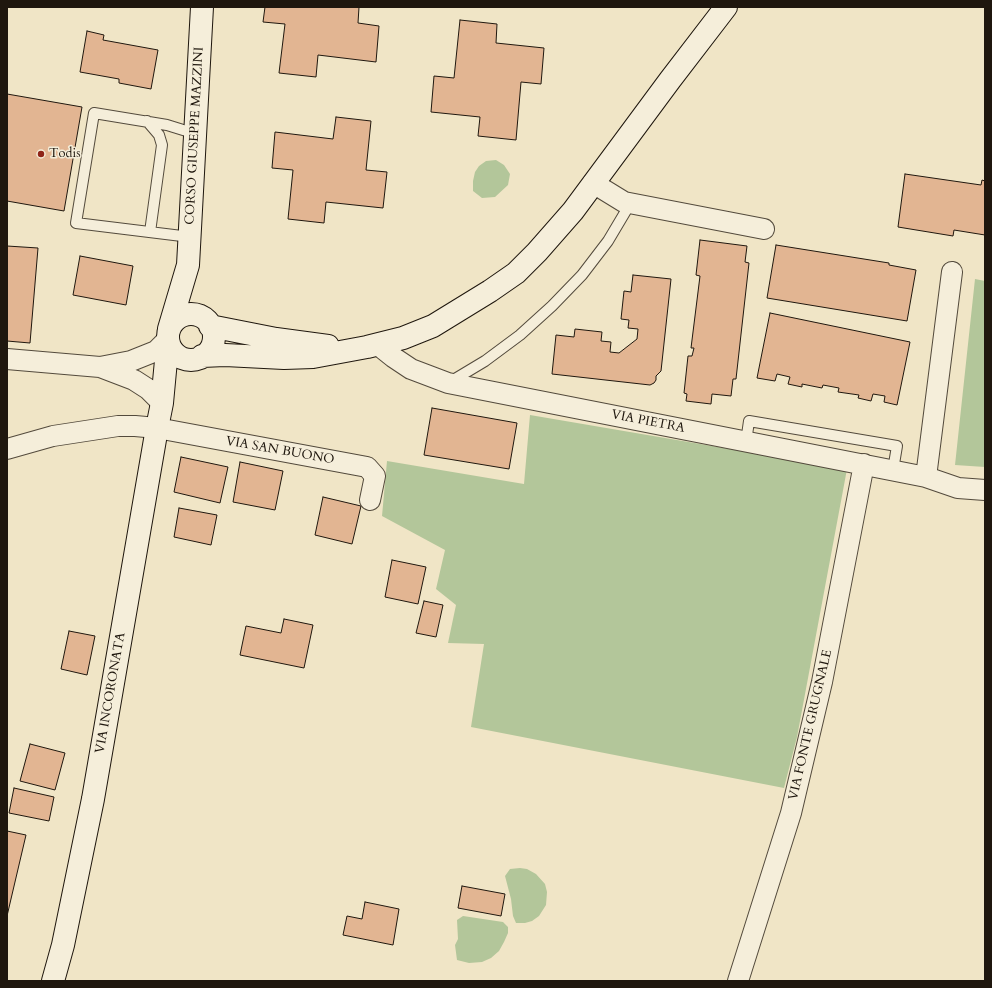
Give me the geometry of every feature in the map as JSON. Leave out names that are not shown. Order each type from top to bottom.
[{"type":"main road","name":"CORSO GIUSEPPE MAZZINI","points":[[169,334],[188,265],[202,7]]},
{"type":"main road","points":[[373,346],[328,346],[276,339],[208,322],[191,314],[178,318],[173,323],[169,334],[170,346],[178,356],[197,358],[225,355],[284,358],[338,353],[373,346],[403,338],[433,326],[516,273],[537,252],[573,211],[726,7]]},
{"type":"main road","name":"CORSO GIUSEPPE MAZZINI","points":[[188,265],[197,300],[208,322]]},
{"type":"main road","points":[[197,358],[207,352],[213,340],[213,332],[208,322]]},
{"type":"main road","name":"VIA INCORONATA","points":[[53,981],[63,945],[93,799],[156,428],[162,403],[169,334]]},
{"type":"main road","name":"VIA INCORONATA","points":[[162,403],[197,358]]},
{"type":"street","points":[[593,183],[624,202],[630,204],[764,229]]},
{"type":"street","points":[[926,477],[952,272]]},
{"type":"street","points":[[7,359],[100,367],[131,361],[156,351],[169,334]]},
{"type":"street","name":"VIA PIETRA","points":[[373,346],[411,370],[448,383],[864,464],[926,477],[958,488],[985,490]]},
{"type":"street","points":[[100,367],[134,380],[148,389],[162,403]]},
{"type":"street","points":[[7,449],[53,436],[118,426],[156,428]]},
{"type":"street","name":"VIA SAN BUONO","points":[[156,428],[367,467],[375,476],[370,500]]},
{"type":"street","name":"VIA FONTE GRUGNALE","points":[[738,981],[791,813],[822,682],[864,464]]},
{"type":"lane","points":[[190,237],[76,223],[94,112],[167,125],[196,134]]},
{"type":"lane","points":[[146,121],[159,135],[162,145],[150,232]]},
{"type":"lane","points":[[448,383],[485,361],[520,335],[552,306],[582,275],[608,240],[630,204]]},
{"type":"lane","points":[[746,442],[749,421],[897,446],[893,470]]},
{"type":"green space","points":[[496,160],[504,165],[510,174],[508,185],[495,197],[482,198],[473,191],[475,172],[479,166],[486,161]]},
{"type":"green space","points":[[975,279],[985,281],[985,467],[955,465]]},
{"type":"green space","points":[[530,415],[847,469],[797,737],[784,788],[471,727],[484,644],[448,643],[456,605],[436,589],[445,550],[382,516],[387,461],[524,484]]},
{"type":"green space","points":[[510,869],[527,869],[536,874],[545,884],[547,892],[546,905],[539,916],[532,921],[525,923],[516,923],[513,916],[511,899],[505,876]]},
{"type":"green space","points":[[463,916],[503,922],[508,927],[508,933],[504,942],[499,951],[491,958],[482,962],[469,963],[457,960],[455,945],[458,939],[457,920]]},
{"type":"building","points":[[265,7],[359,7],[358,23],[379,26],[376,62],[318,55],[316,77],[279,73],[285,24],[263,22]]},
{"type":"building","points":[[460,20],[497,24],[496,43],[544,48],[541,84],[521,82],[516,140],[478,136],[480,117],[431,112],[434,76],[454,78]]},
{"type":"building","points":[[87,31],[104,35],[103,40],[158,50],[151,89],[119,83],[119,79],[80,72]]},
{"type":"building","name":"Todis","points":[[7,94],[82,107],[64,211],[7,201]]},
{"type":"building","points":[[336,117],[371,121],[366,170],[387,172],[383,208],[326,202],[324,223],[288,219],[293,170],[272,168],[275,132],[333,139]]},
{"type":"building","points":[[905,174],[981,185],[982,180],[985,181],[985,235],[954,230],[953,236],[898,227]]},
{"type":"building","points":[[700,240],[747,246],[745,262],[749,263],[736,379],[733,379],[731,396],[712,394],[711,404],[686,401],[687,394],[684,393],[688,356],[692,356],[694,348],[691,348],[700,276],[696,275]]},
{"type":"building","points":[[776,245],[889,263],[889,265],[916,270],[907,321],[767,298]]},
{"type":"building","points":[[7,246],[38,248],[30,343],[7,341]]},
{"type":"building","points":[[80,256],[133,266],[126,305],[73,295]]},
{"type":"building","points":[[633,275],[671,279],[661,371],[656,376],[654,383],[650,385],[552,374],[556,335],[574,337],[575,329],[602,332],[601,341],[611,342],[610,352],[619,353],[637,339],[638,329],[628,328],[629,320],[621,319],[624,291],[631,292]]},
{"type":"building","points":[[770,313],[910,342],[897,405],[884,402],[885,396],[873,394],[871,401],[858,398],[859,395],[838,392],[839,388],[823,385],[822,388],[802,384],[802,387],[788,384],[790,377],[777,374],[775,381],[757,378]]},
{"type":"building","points":[[432,408],[517,423],[509,469],[424,455]]},
{"type":"building","points":[[181,457],[228,467],[220,503],[174,492]]},
{"type":"building","points":[[240,462],[283,471],[275,510],[233,502]]},
{"type":"building","points":[[323,497],[361,506],[352,544],[315,535]]},
{"type":"building","points":[[179,508],[217,515],[211,545],[174,537]]},
{"type":"building","points":[[392,560],[426,567],[418,604],[385,597]]},
{"type":"building","points":[[424,601],[443,605],[436,637],[416,633]]},
{"type":"building","points":[[284,619],[313,625],[304,668],[240,655],[246,626],[281,633]]},
{"type":"building","points":[[69,631],[95,636],[87,675],[61,669]]},
{"type":"building","points":[[30,744],[65,753],[55,790],[20,781]]},
{"type":"building","points":[[14,788],[54,797],[49,821],[9,813]]},
{"type":"building","points":[[7,831],[26,835],[7,916]]},
{"type":"building","points":[[462,886],[505,894],[501,916],[458,908]]},
{"type":"building","points":[[365,902],[399,909],[393,945],[343,935],[347,916],[362,919]]},
{"type":"place","name":"Todis","points":[[41,154]]}]
